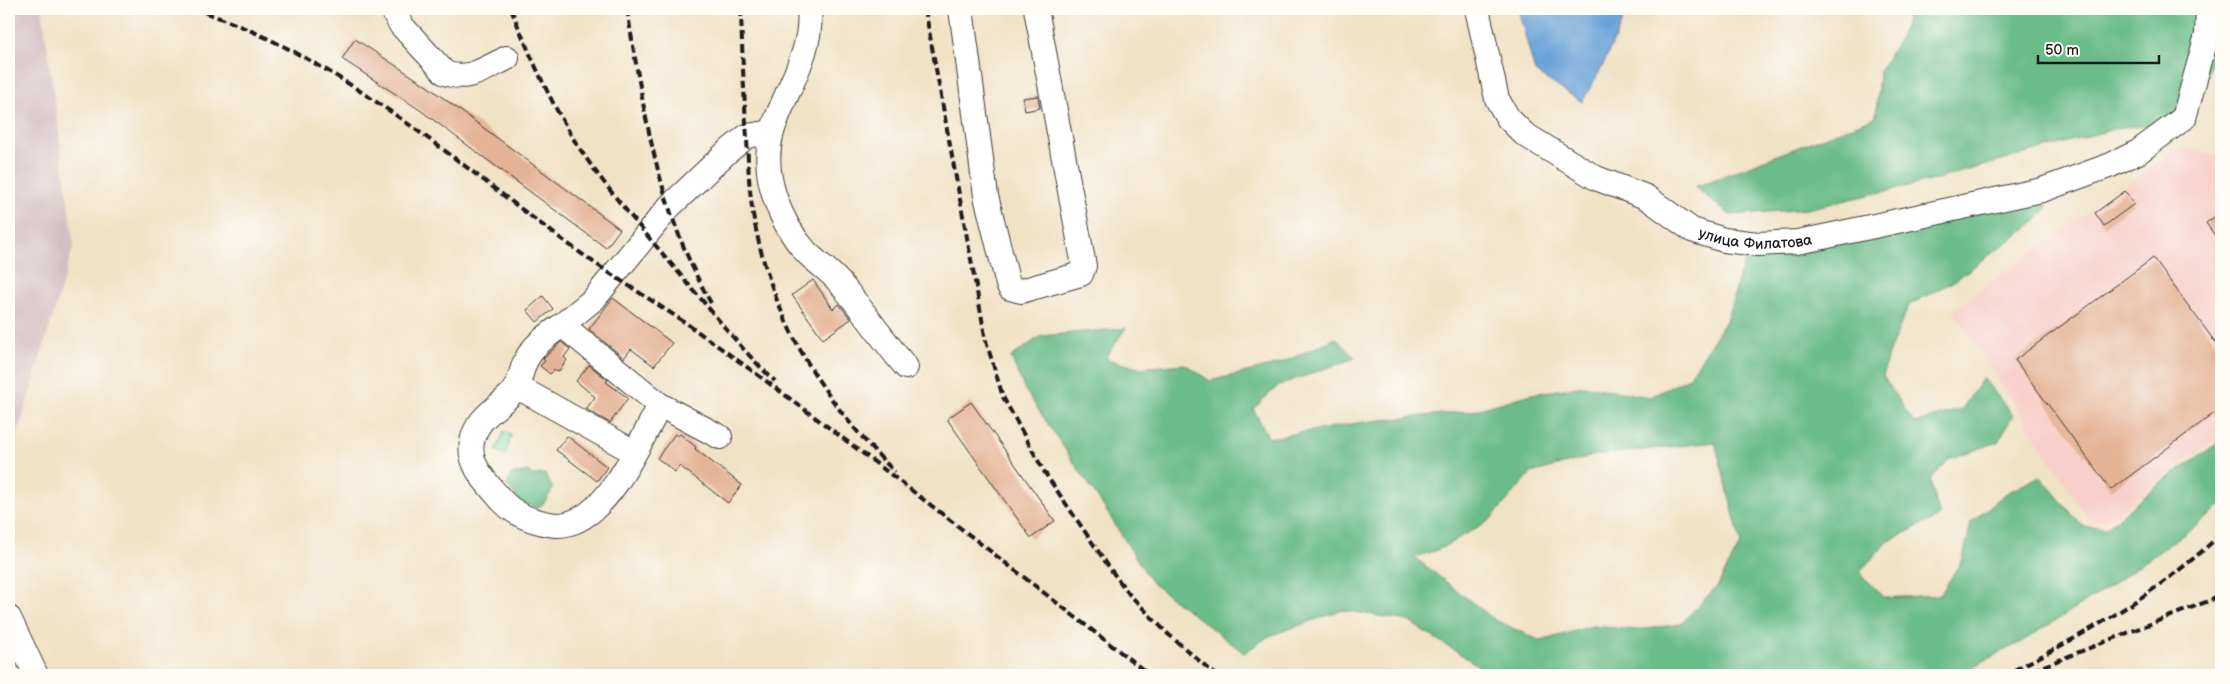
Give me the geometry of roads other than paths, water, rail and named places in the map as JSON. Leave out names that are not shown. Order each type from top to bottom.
[{"type":"street","points":[[392,9],[401,24],[434,64],[445,73],[454,77],[468,77],[507,58]]},
{"type":"street","points":[[809,9],[808,36],[804,52],[772,132],[769,153],[775,195],[784,219],[800,244],[836,278],[906,367]]},
{"type":"street","points":[[961,9],[989,208],[1008,284],[1010,288],[1021,291],[1078,274],[1084,269],[1036,9]]},
{"type":"street","name":"улица Филатова","points":[[1477,9],[1497,99],[1508,118],[1524,134],[1596,178],[1646,197],[1692,230],[1724,240],[1758,244],[1797,242],[2042,190],[2111,165],[2138,152],[2184,118],[2207,35],[2208,9]]},
{"type":"street","points":[[660,405],[610,491],[580,519],[565,525],[554,525],[521,516],[504,504],[480,474],[471,450],[472,441],[480,422],[512,392],[530,353],[537,345],[594,299],[669,207],[726,153],[747,136],[772,132]]},
{"type":"street","points":[[562,324],[660,405],[720,437]]},
{"type":"street","points":[[516,386],[634,452]]},
{"type":"street","points":[[9,618],[36,675]]},
{"type":"water","points":[[1518,9],[1628,9],[1602,67],[1582,102],[1535,72]]},
{"type":"railway","points":[[194,9],[249,30],[301,56],[351,85],[400,118],[589,259],[687,324],[815,417],[1150,675]]},
{"type":"railway","points":[[511,9],[554,104],[586,158],[623,206],[730,334],[775,381]]},
{"type":"railway","points":[[627,9],[647,123],[666,197],[693,268],[711,303]]},
{"type":"railway","points":[[741,9],[748,166],[753,214],[761,252],[772,288],[786,322],[822,386],[844,416],[895,472]]},
{"type":"railway","points":[[925,9],[986,341],[1003,397],[1045,473],[1129,594],[1168,634],[1216,675]]},
{"type":"railway","points":[[2004,675],[2118,613],[2170,577],[2221,534]]},
{"type":"railway","points":[[2021,675],[2221,596]]}]
